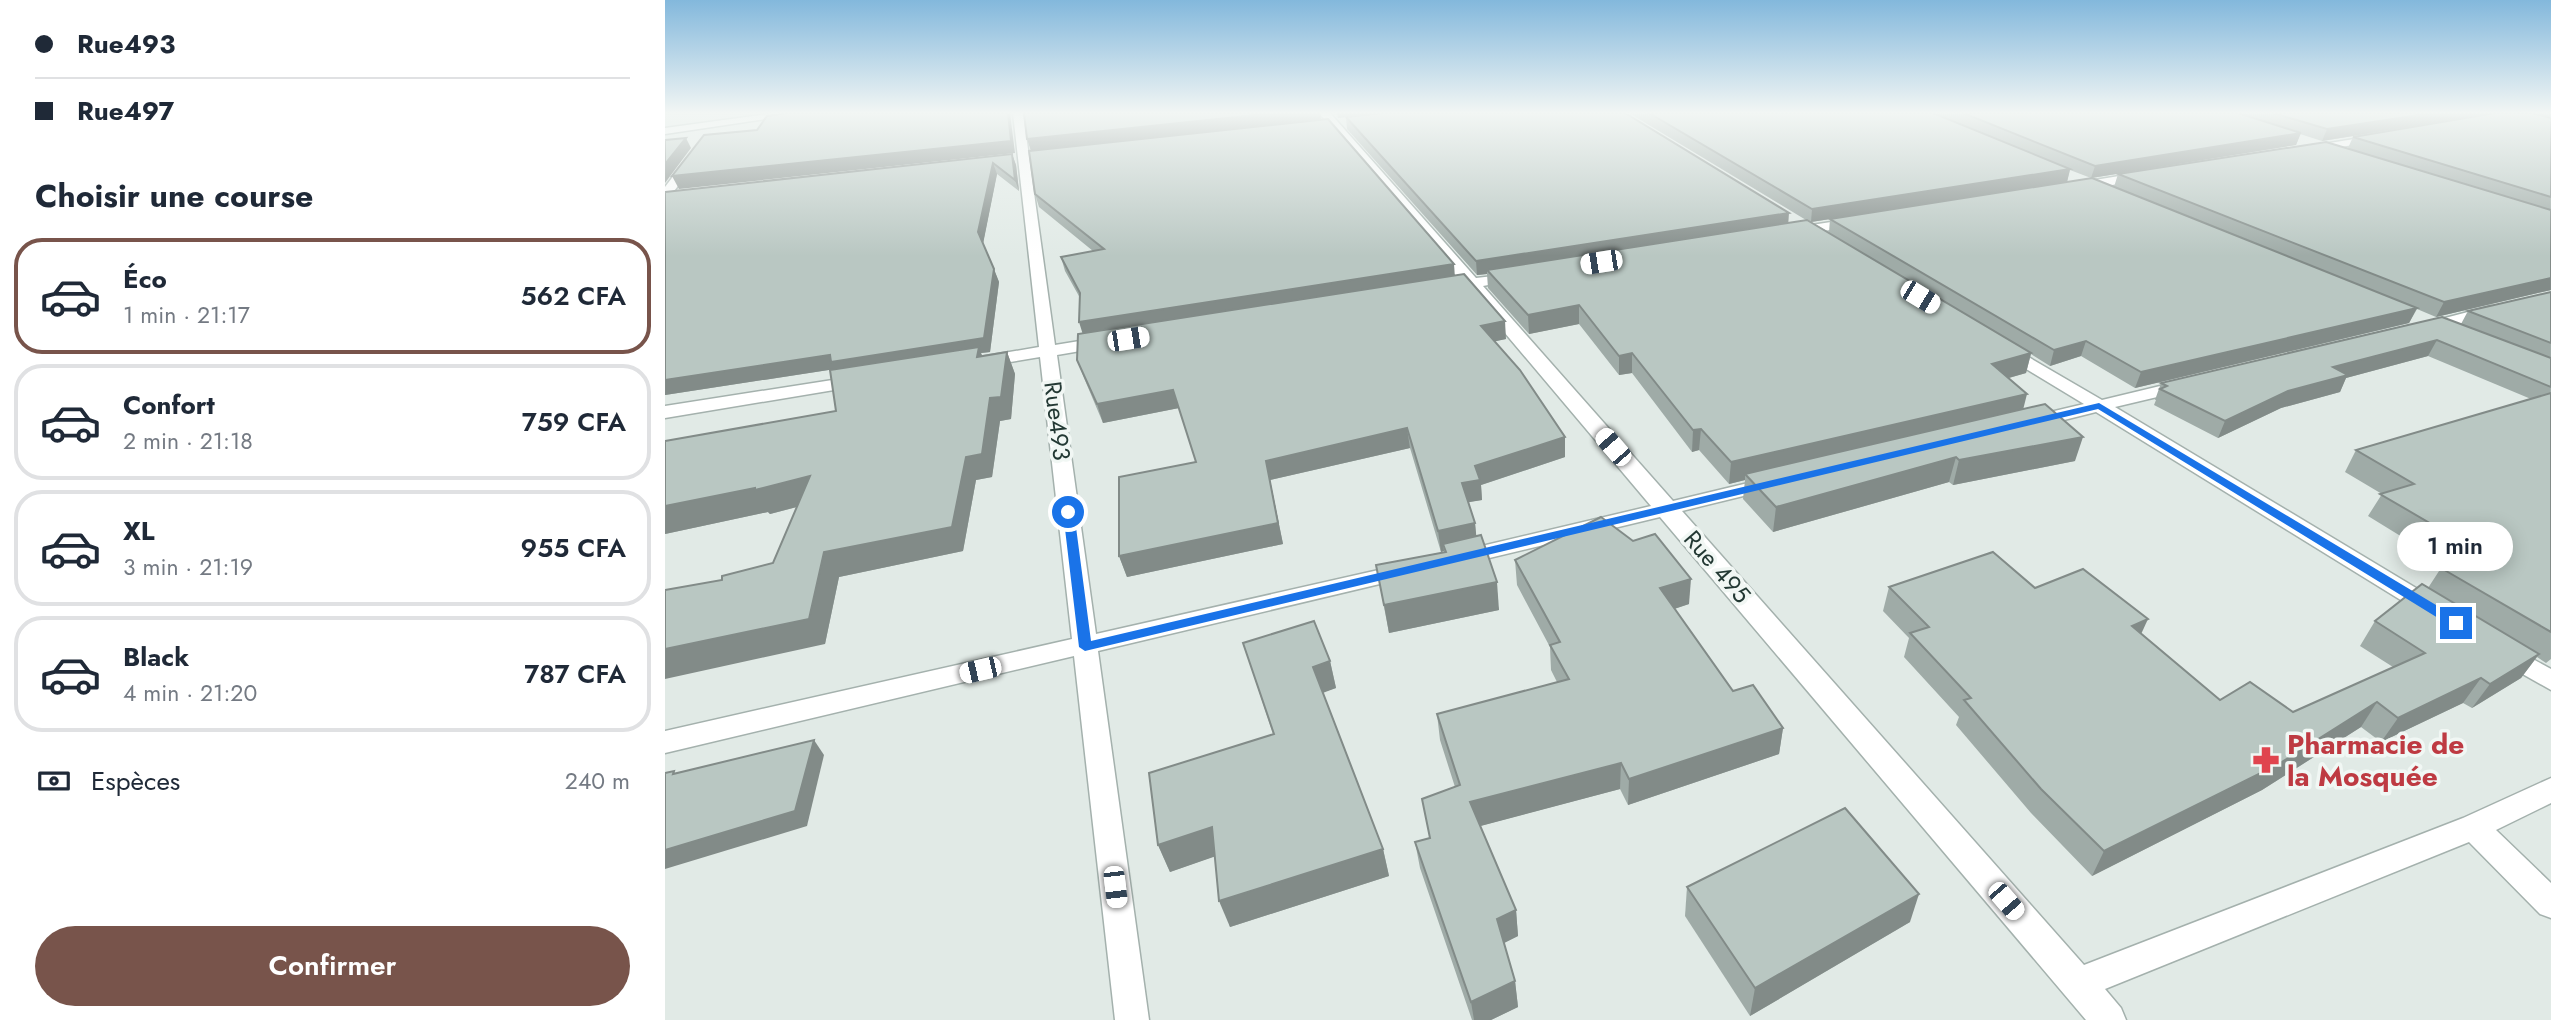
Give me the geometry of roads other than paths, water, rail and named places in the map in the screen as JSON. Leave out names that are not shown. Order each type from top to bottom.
[{"type":"street","points":[[665,196],[691,161]]},
{"type":"street","name":"Rue493","points":[[1024,161],[1132,1020]]},
{"type":"street","name":"Rue 495","points":[[1366,161],[2109,1020]]},
{"type":"street","points":[[2064,181],[2090,184],[2158,174]]},
{"type":"street","points":[[2090,184],[2116,195]]},
{"type":"street","points":[[665,196],[679,196]]},
{"type":"street","points":[[1808,230],[1875,219]]},
{"type":"street","points":[[1783,225],[1808,230],[1831,244]]},
{"type":"street","points":[[1431,290],[1525,275]]},
{"type":"street","points":[[2435,325],[2512,306]]},
{"type":"street","points":[[2409,323],[2435,325],[2461,335]]},
{"type":"street","points":[[966,364],[1116,340]]},
{"type":"street","points":[[1994,342],[2444,616]]},
{"type":"street","points":[[665,412],[870,379]]},
{"type":"street","points":[[2018,425],[2207,380]]},
{"type":"street","points":[[665,742],[1085,647],[1788,480]]},
{"type":"street","points":[[2492,645],[2551,681]]},
{"type":"street","points":[[2078,984],[2473,827],[2551,790]]},
{"type":"street","points":[[2473,827],[2551,904]]},
{"type":"place","name":"Pharmacie de la Mosquée","points":[[2266,760]]}]
